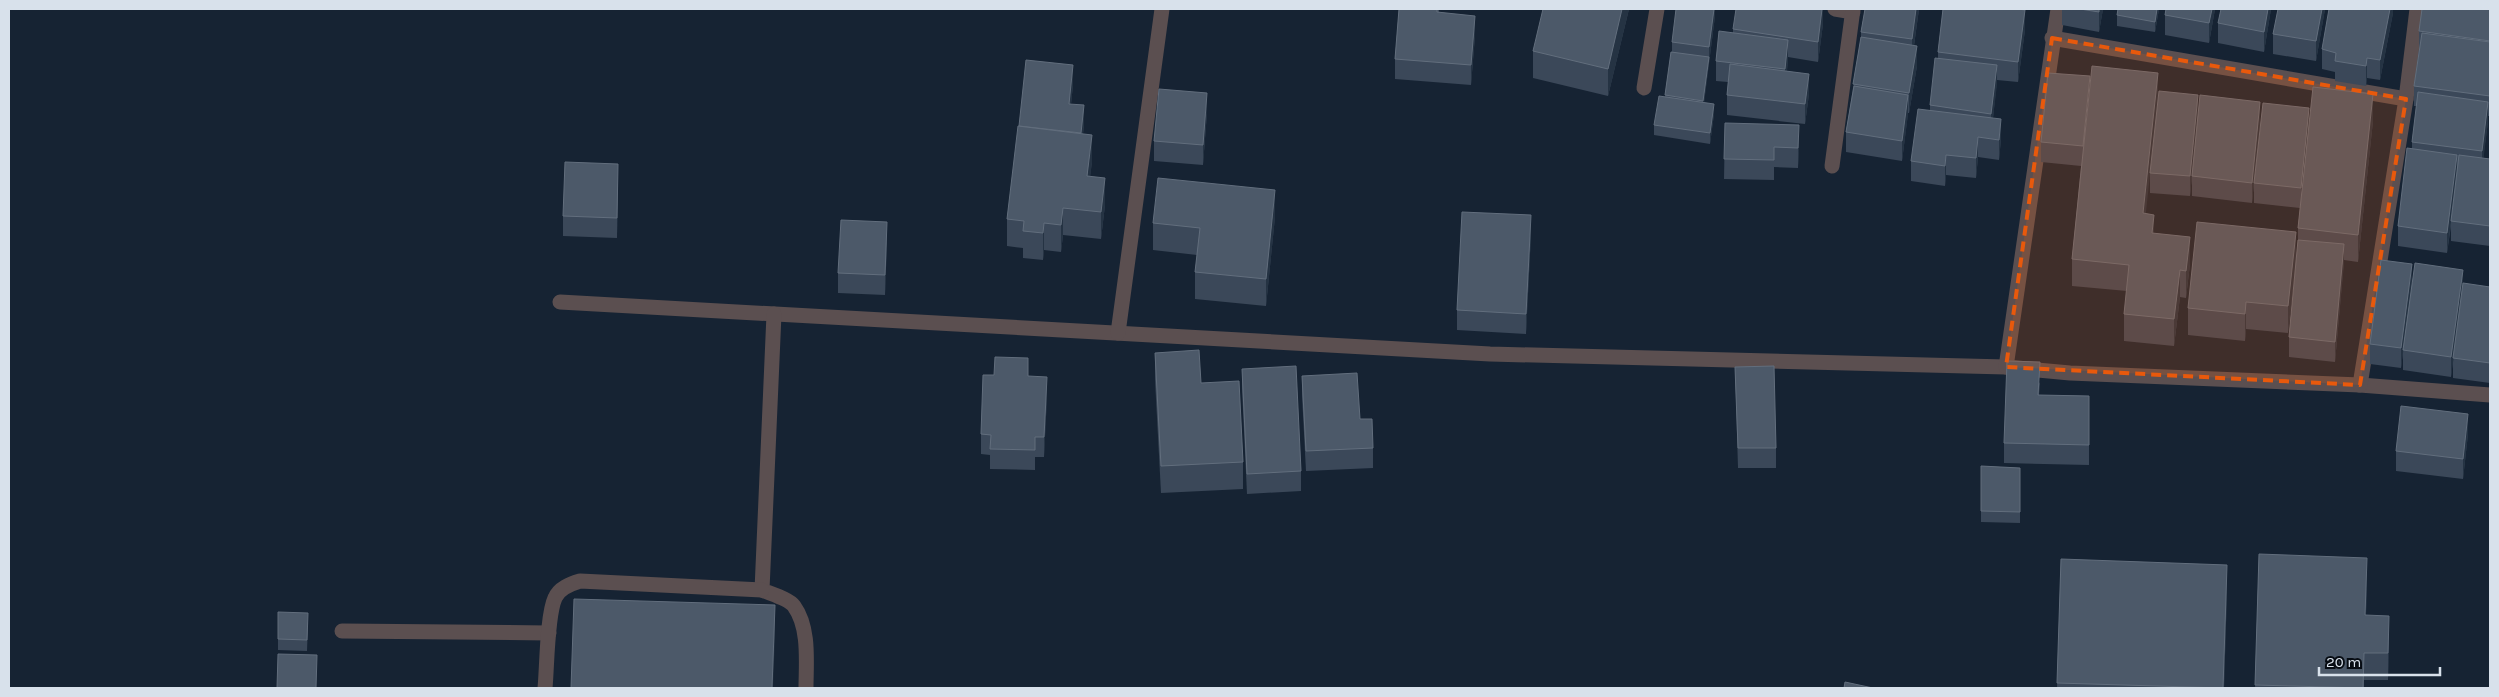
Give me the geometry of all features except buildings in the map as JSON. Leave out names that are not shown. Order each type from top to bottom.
[{"type":"street","points":[[1118,333],[1162,9]]},
{"type":"street","points":[[1644,88],[1658,9]]},
{"type":"street","points":[[1832,166],[1853,10],[1835,9]]},
{"type":"street","points":[[2006,368],[2052,38],[2058,9]]},
{"type":"street","points":[[2360,385],[2406,99],[2416,9]]},
{"type":"street","points":[[2052,38],[2406,99]]},
{"type":"street","points":[[560,302],[1490,354],[2006,368],[2070,374],[2360,385],[2490,395]]},
{"type":"street","points":[[762,590],[774,314]]},
{"type":"street","points":[[545,688],[549,633],[555,598],[565,586],[580,581],[762,590],[794,605],[800,618],[805,641],[806,688]]},
{"type":"street","points":[[342,631],[549,633]]},
{"type":"highlighted area","points":[[2052,38],[2406,99],[2360,385],[2006,367]]}]
